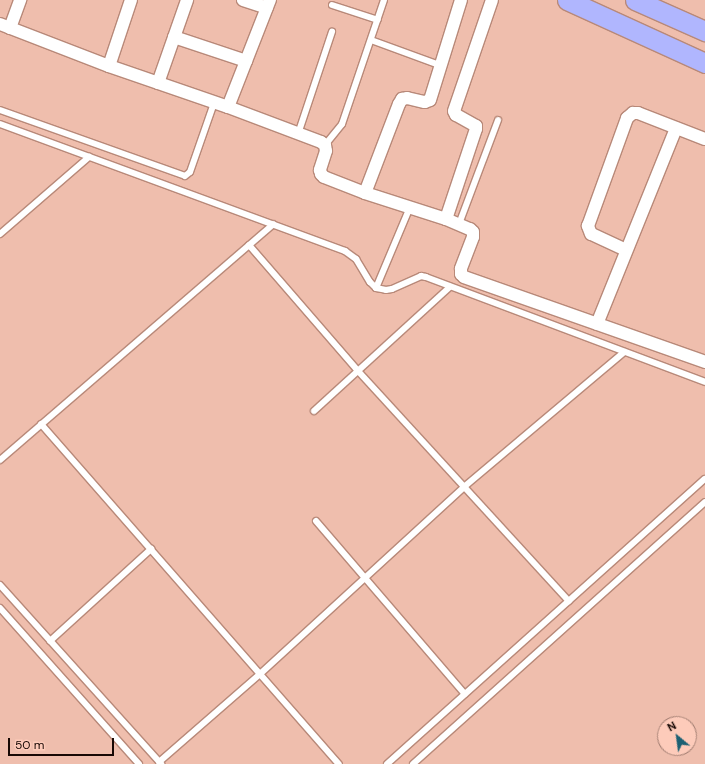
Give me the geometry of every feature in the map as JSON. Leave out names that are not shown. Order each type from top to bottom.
[{"type":"highway","points":[[567,0],[705,63]]},
{"type":"highway","points":[[635,0],[705,31]]},
{"type":"street","points":[[20,0],[5,26],[109,66],[228,107],[298,134],[325,146],[326,152],[320,170],[321,174],[365,193],[446,218],[473,232],[461,269],[461,274],[464,277],[705,362]]},
{"type":"street","points":[[109,66],[130,0]]},
{"type":"street","points":[[158,83],[187,0]]},
{"type":"street","points":[[228,107],[268,4],[243,0]]},
{"type":"street","points":[[365,193],[402,99],[407,98],[425,102],[430,100],[442,66],[461,0]]},
{"type":"street","points":[[446,218],[476,129],[476,126],[456,115],[454,111],[492,0]]},
{"type":"street","points":[[174,37],[246,61]]},
{"type":"street","points":[[626,250],[591,234],[588,226],[627,118],[633,113],[638,113],[705,139]]},
{"type":"street","points":[[597,324],[676,128]]},
{"type":"lane","points":[[325,146],[342,124],[384,0]]},
{"type":"lane","points":[[332,5],[378,20]]},
{"type":"lane","points":[[298,134],[332,32]]},
{"type":"lane","points":[[371,40],[442,66]]},
{"type":"lane","points":[[0,110],[185,176],[190,172],[214,103]]},
{"type":"lane","points":[[459,224],[498,120]]},
{"type":"lane","points":[[0,124],[274,224],[351,254],[376,288],[386,290],[392,289],[421,276],[426,277],[705,382]]},
{"type":"lane","points":[[0,234],[89,157]]},
{"type":"lane","points":[[376,288],[410,207]]},
{"type":"lane","points":[[0,460],[274,224]]},
{"type":"lane","points":[[249,245],[358,371],[569,601]]},
{"type":"lane","points":[[314,411],[450,286]]},
{"type":"lane","points":[[0,585],[160,763],[260,674],[465,486],[624,352]]},
{"type":"lane","points":[[40,424],[339,764]]},
{"type":"lane","points":[[387,764],[705,479]]},
{"type":"lane","points":[[413,764],[705,502]]},
{"type":"lane","points":[[316,521],[465,694]]},
{"type":"lane","points":[[50,641],[151,549]]},
{"type":"lane","points":[[0,608],[139,764]]}]
